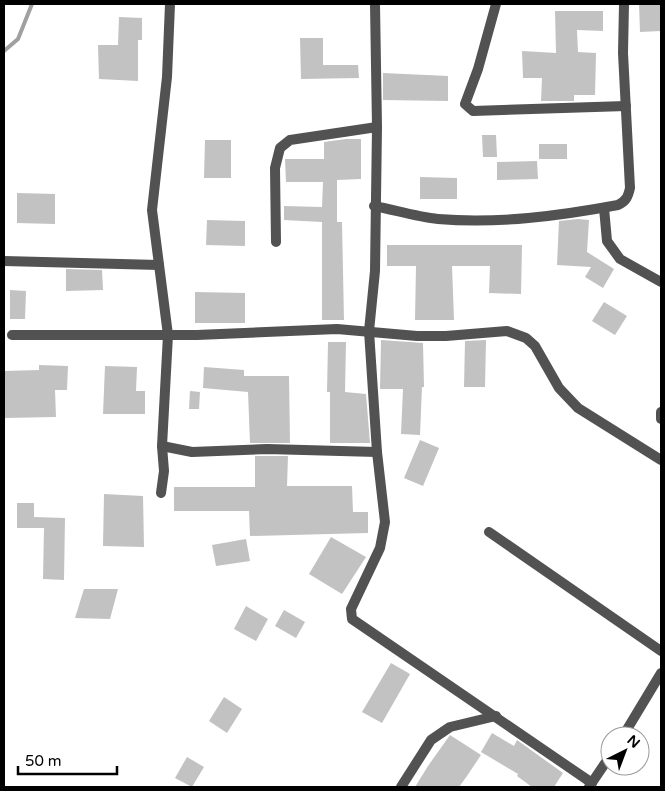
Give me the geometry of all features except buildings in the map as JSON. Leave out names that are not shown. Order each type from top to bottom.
[{"type":"street","points":[[161,493],[164,471],[162,446],[168,336],[152,210],[167,77],[170,4]]},
{"type":"street","points":[[375,4],[377,126],[374,206],[375,271],[370,331],[377,452],[385,522],[380,548],[351,609],[352,618],[496,716],[590,785],[600,770]]},
{"type":"street","points":[[496,4],[478,69],[465,104],[472,111],[626,106]]},
{"type":"street","points":[[374,206],[447,219],[523,218],[604,208],[618,205],[628,197],[623,53],[624,4]]},
{"type":"street","points":[[276,242],[276,168],[280,148],[290,140],[377,126]]},
{"type":"street","points":[[604,208],[607,241],[620,259],[661,282]]},
{"type":"street","points":[[4,261],[158,265]]},
{"type":"street","points":[[12,335],[168,336],[337,329],[417,336],[446,336],[507,331],[526,338],[535,346],[545,360],[565,397],[578,408],[661,460]]},
{"type":"street","points":[[661,412],[661,419]]},
{"type":"street","points":[[162,446],[192,452],[267,449],[377,452]]},
{"type":"street","points":[[489,532],[661,651]]},
{"type":"street","points":[[629,726],[661,673]]},
{"type":"street","points":[[401,787],[431,740],[450,727],[496,716]]},
{"type":"waterway","points":[[4,51],[18,39],[32,4]]}]
